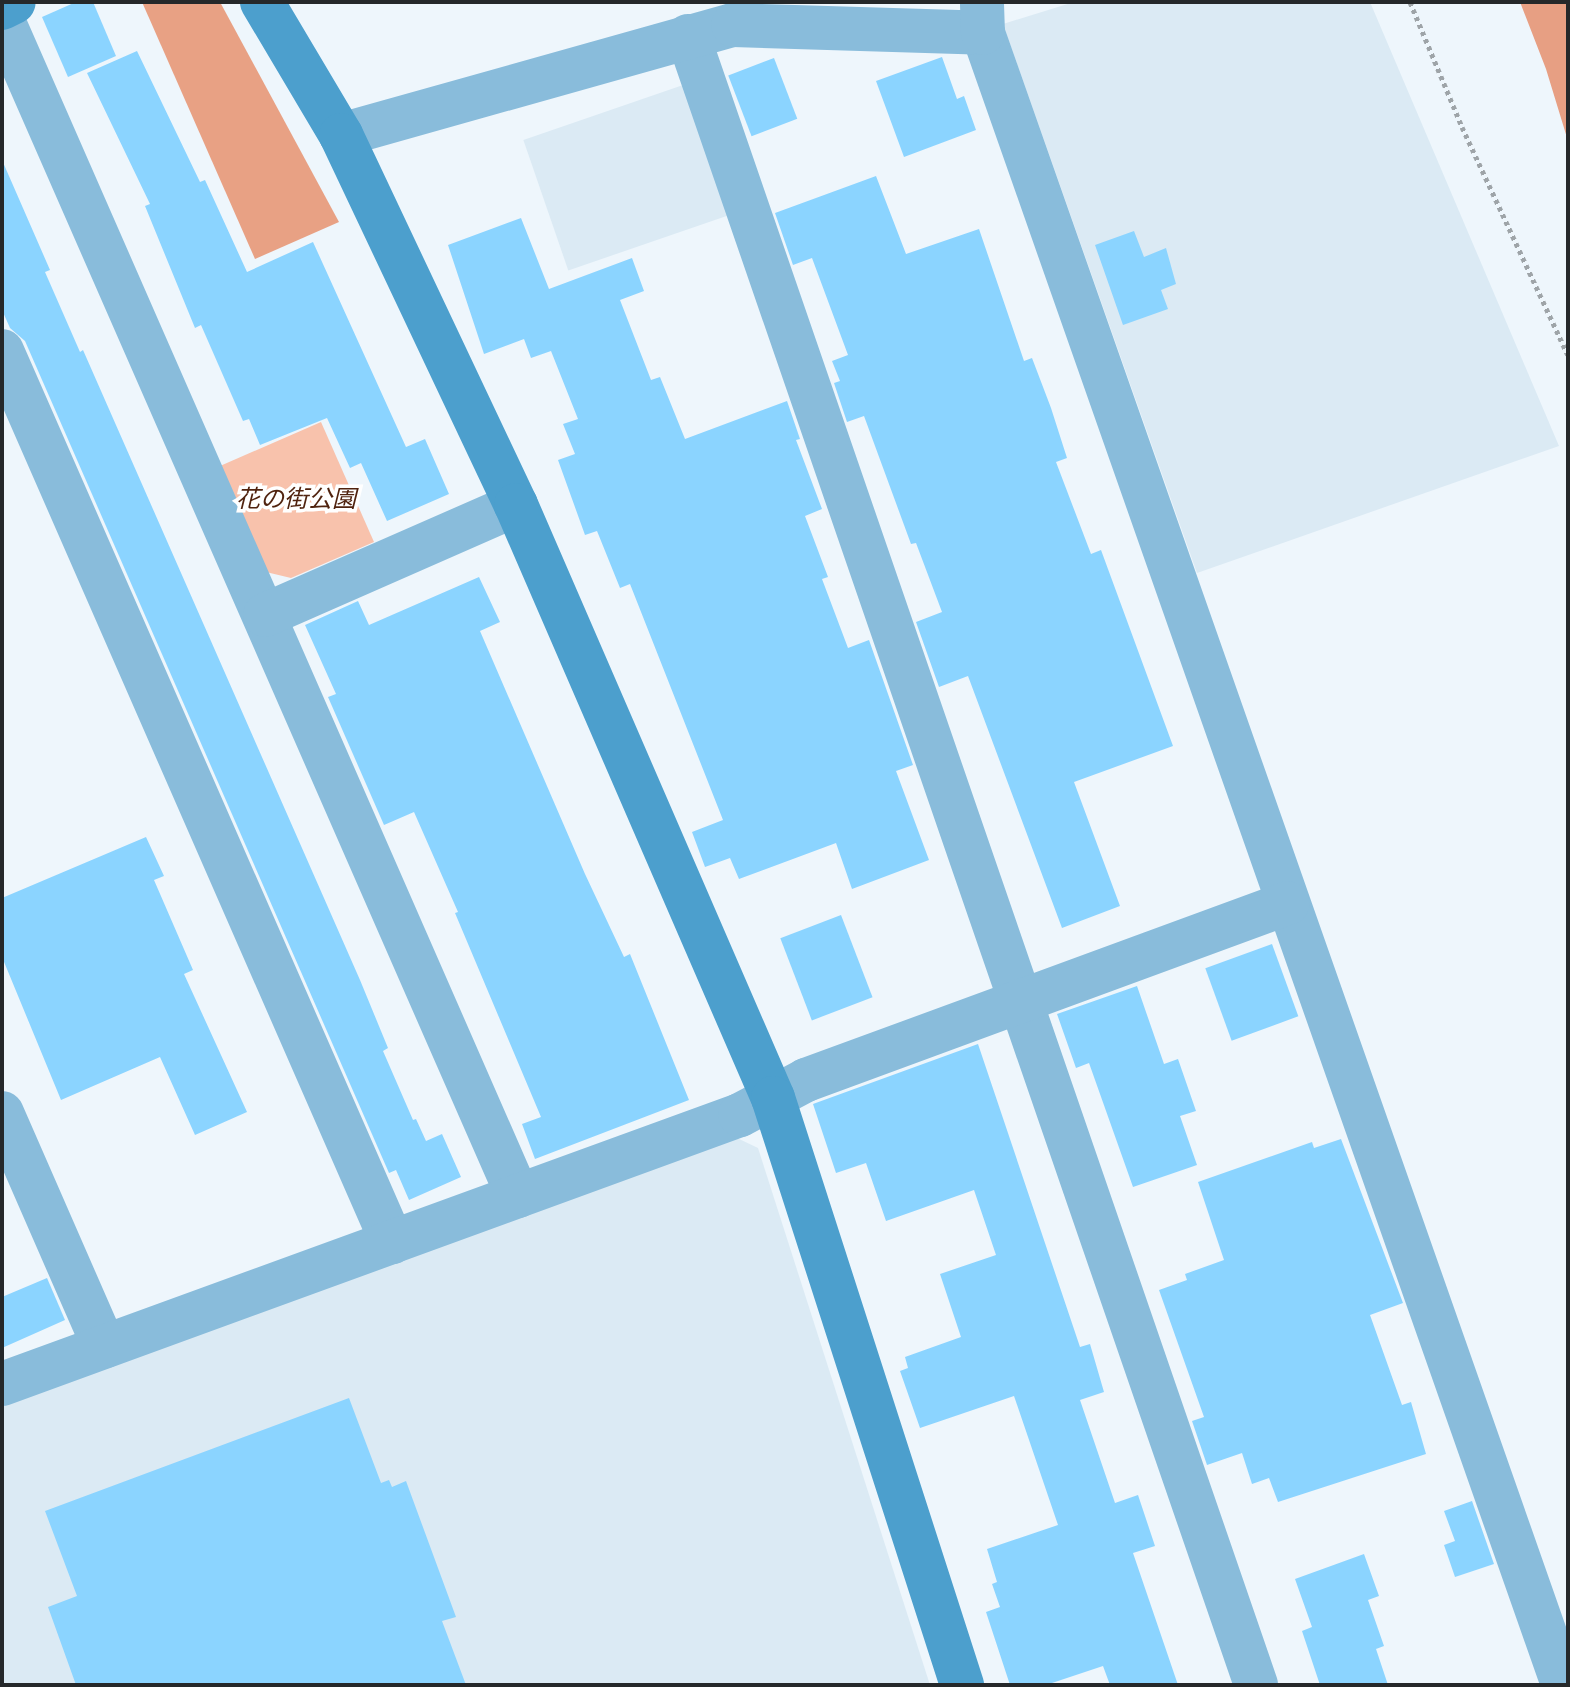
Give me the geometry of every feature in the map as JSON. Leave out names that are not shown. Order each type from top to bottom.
[{"type":"street","points":[[2,8],[14,2]]},
{"type":"street","points":[[262,2],[341,135],[516,505],[773,1098],[962,1685]]},
{"type":"street","points":[[2,18],[518,1196]]},
{"type":"street","points":[[341,135],[688,36],[762,23],[982,18],[1563,1685]]},
{"type":"street","points":[[688,36],[1256,1685]]},
{"type":"street","points":[[2,351],[392,1242]]},
{"type":"street","points":[[265,615],[516,505]]},
{"type":"street","points":[[2,1384],[740,1115],[806,1080],[1288,903]]},
{"type":"street","points":[[2,1113],[104,1347]]},
{"type":"path","points":[[1410,2],[1462,127],[1568,355]]},
{"type":"shaded area","points":[[142,2],[220,2],[339,222],[255,259]]},
{"type":"shaded area","points":[[1074,2],[1370,2],[1559,446],[1197,573],[1003,24]]},
{"type":"shaded area","points":[[1520,2],[1568,2],[1568,141],[1546,69]]},
{"type":"shaded area","points":[[686,84],[731,214],[568,270],[523,140]]},
{"type":"shaded area","points":[[737,1138],[758,1148],[930,1685],[2,1685],[2,1406]]},
{"type":"green space","name":"花の街公園","points":[[321,422],[374,542],[291,578],[266,572],[220,466]]},
{"type":"building","points":[[76,2],[93,2],[116,56],[68,77],[42,17]]},
{"type":"building","points":[[137,51],[200,182],[205,180],[247,272],[313,242],[406,447],[425,439],[449,494],[387,521],[361,463],[350,468],[327,418],[260,445],[249,419],[243,421],[201,325],[195,328],[145,206],[150,204],[87,73]]},
{"type":"building","points":[[942,57],[957,99],[964,96],[976,130],[904,157],[876,81]]},
{"type":"building","points":[[774,58],[797,119],[752,136],[728,76]]},
{"type":"building","points":[[2,160],[50,270],[45,272],[80,352],[83,350],[360,980],[388,1048],[383,1051],[413,1120],[416,1119],[426,1141],[442,1134],[461,1177],[409,1200],[396,1170],[389,1173],[25,341],[10,328],[2,310]]},
{"type":"building","points":[[876,176],[906,254],[979,229],[1024,361],[1032,358],[1051,408],[1067,458],[1056,462],[1091,554],[1101,550],[1173,746],[1074,782],[1120,906],[1062,928],[968,676],[939,687],[916,622],[942,612],[916,543],[911,544],[864,416],[847,422],[834,383],[840,381],[832,361],[848,355],[812,258],[793,265],[775,213]]},
{"type":"building","points":[[521,218],[549,289],[632,258],[644,291],[620,300],[651,380],[660,377],[685,439],[787,401],[800,439],[796,440],[822,509],[805,516],[828,577],[822,579],[848,648],[869,640],[913,765],[896,771],[929,860],[852,889],[836,843],[739,879],[730,858],[705,867],[692,832],[723,820],[630,584],[620,588],[597,531],[585,535],[558,460],[575,454],[563,424],[578,419],[551,351],[531,358],[524,339],[484,354],[448,245]]},
{"type":"building","points":[[1134,231],[1144,257],[1166,248],[1176,284],[1161,290],[1168,309],[1123,325],[1095,245]]},
{"type":"building","points":[[479,577],[500,622],[480,631],[585,874],[624,957],[630,954],[689,1100],[535,1159],[522,1124],[541,1117],[455,913],[458,912],[414,812],[384,825],[328,697],[336,694],[305,625],[358,601],[369,625]]},
{"type":"building","points":[[146,837],[164,876],[154,880],[193,970],[184,974],[247,1112],[195,1135],[160,1057],[61,1100],[2,957],[2,898]]},
{"type":"building","points":[[841,915],[873,997],[812,1020],[780,938]]},
{"type":"building","points":[[1272,944],[1298,1016],[1232,1041],[1205,968]]},
{"type":"building","points":[[1137,986],[1164,1064],[1178,1059],[1196,1111],[1180,1116],[1197,1165],[1133,1187],[1089,1063],[1076,1068],[1057,1014]]},
{"type":"building","points":[[978,1044],[1080,1347],[1090,1344],[1104,1392],[1080,1400],[1115,1503],[1138,1495],[1155,1546],[1133,1553],[1178,1685],[1110,1685],[1103,1666],[1046,1685],[1010,1685],[986,1612],[1000,1607],[992,1584],[997,1582],[987,1549],[1058,1525],[1014,1396],[920,1428],[900,1371],[908,1368],[905,1357],[961,1337],[940,1274],[996,1255],[974,1190],[886,1221],[866,1163],[836,1173],[813,1104]]},
{"type":"building","points":[[1341,1139],[1403,1303],[1370,1315],[1402,1405],[1411,1402],[1426,1454],[1278,1502],[1269,1478],[1252,1484],[1242,1453],[1207,1465],[1192,1421],[1204,1417],[1159,1290],[1187,1280],[1185,1274],[1224,1260],[1198,1182],[1312,1142],[1314,1148]]},
{"type":"building","points":[[47,1278],[65,1320],[2,1348],[2,1297]]},
{"type":"building","points":[[349,1398],[381,1483],[389,1480],[392,1487],[406,1481],[456,1617],[442,1621],[466,1685],[76,1685],[48,1607],[77,1596],[45,1511]]},
{"type":"building","points":[[1472,1501],[1494,1564],[1455,1577],[1444,1545],[1455,1541],[1444,1511]]},
{"type":"building","points":[[1364,1554],[1379,1596],[1368,1600],[1384,1646],[1376,1649],[1388,1685],[1320,1685],[1302,1631],[1312,1627],[1295,1579]]}]
